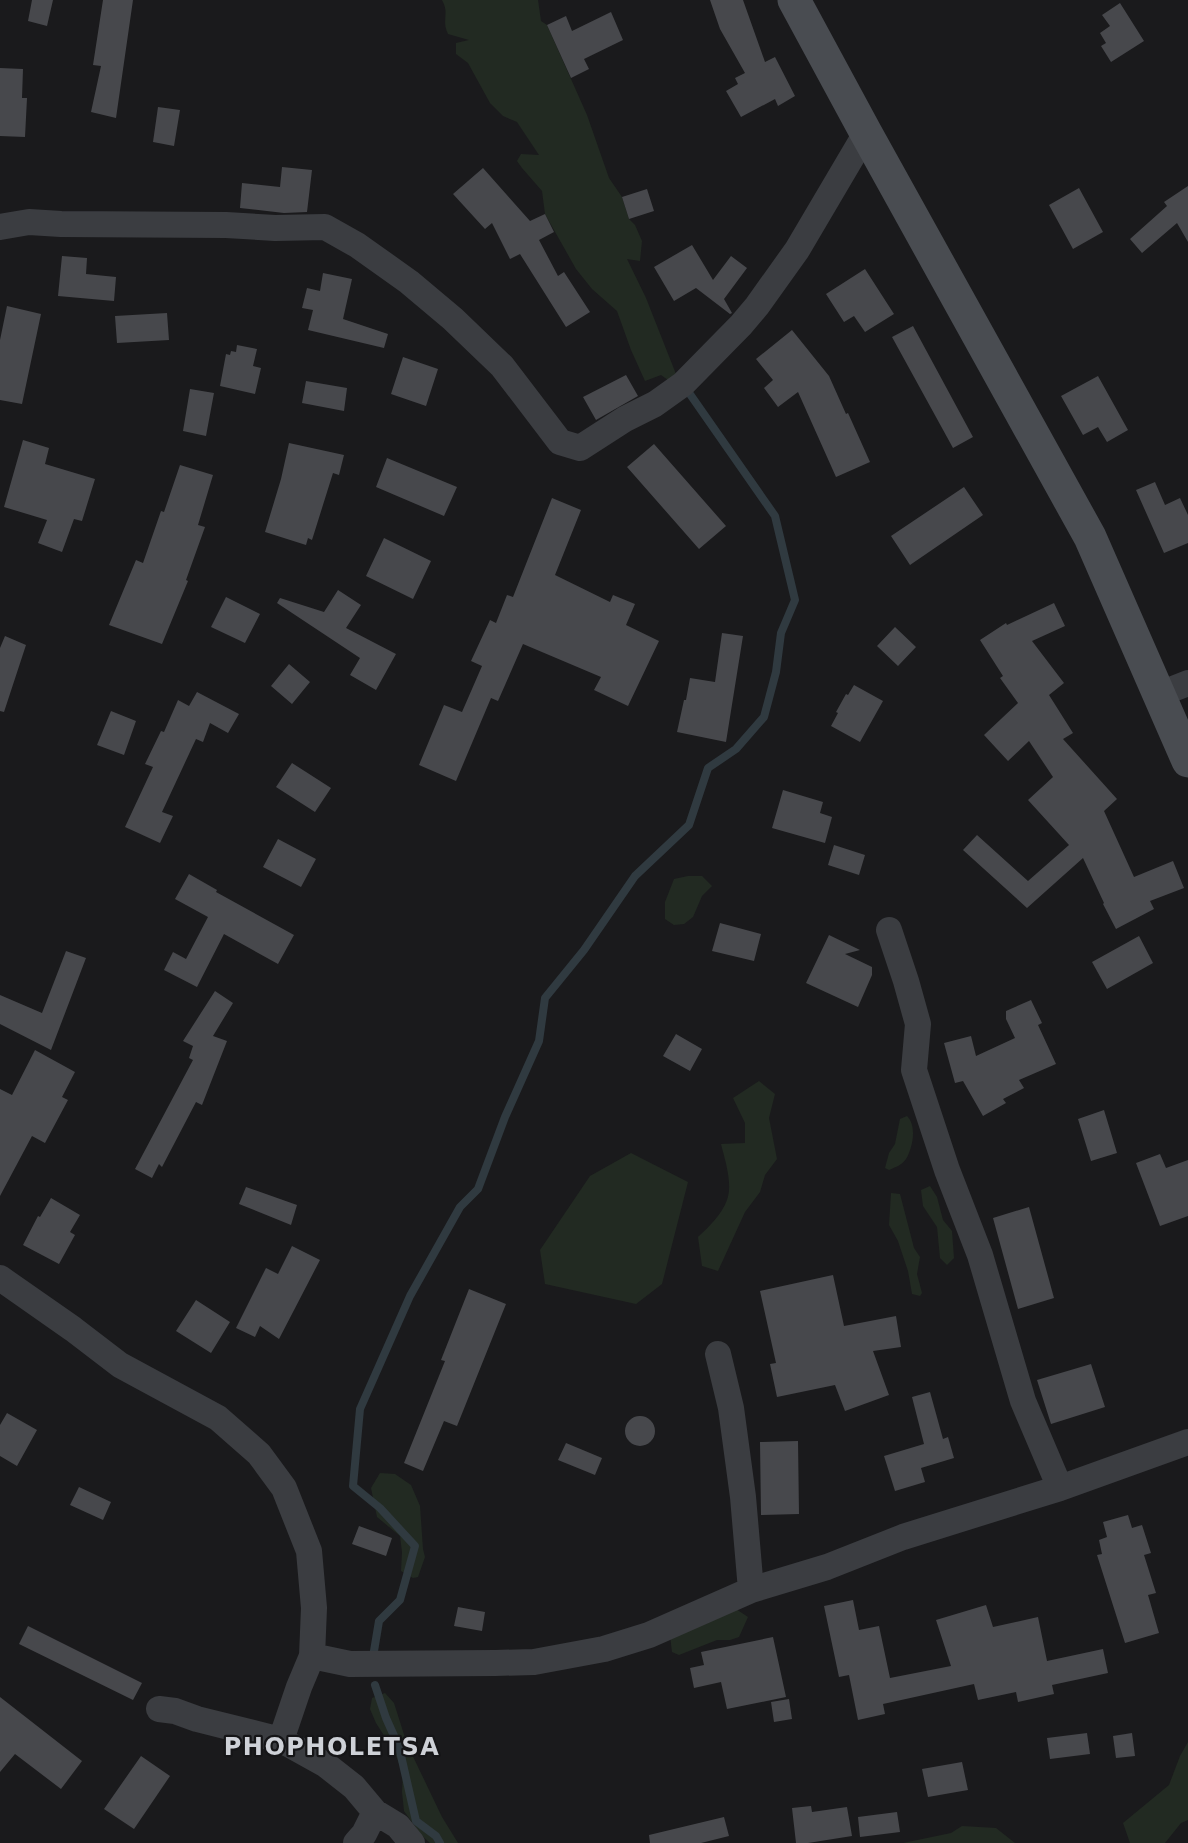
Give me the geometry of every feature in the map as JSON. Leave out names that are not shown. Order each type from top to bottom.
[{"type":"main road","points":[[794,0],[1174,689],[1188,761]]},
{"type":"street","points":[[0,227],[28,222],[226,225],[275,228],[325,227],[357,245],[409,282],[453,319],[502,366],[560,442],[580,448],[625,419],[655,404],[684,384],[746,319],[797,250],[866,133]]},
{"type":"street","points":[[889,930],[918,1024],[914,1070],[947,1170],[980,1255],[1023,1401],[1060,1488]]},
{"type":"street","points":[[0,1278],[74,1329],[120,1365],[218,1418],[259,1454],[284,1488],[309,1551],[314,1608],[312,1656],[281,1740]]},
{"type":"street","points":[[718,1354],[732,1419],[743,1497],[750,1590]]},
{"type":"street","points":[[312,1656],[350,1664],[534,1662],[604,1649],[649,1635],[750,1590],[827,1567],[903,1537],[1060,1488],[1188,1442]]},
{"type":"street","points":[[159,1709],[175,1711],[197,1719],[281,1740],[326,1766],[354,1787],[375,1812],[398,1826],[412,1843]]},
{"type":"street","points":[[356,1843],[364,1834],[375,1812]]},
{"type":"shaded area","points":[[442,0],[538,0],[541,21],[547,25],[587,115],[609,178],[622,197],[629,219],[635,225],[642,241],[640,261],[627,259],[646,298],[676,374],[668,380],[661,375],[645,381],[617,311],[592,289],[576,269],[545,214],[542,191],[517,161],[521,154],[539,155],[517,122],[503,116],[490,103],[468,63],[456,54],[456,43],[469,40],[448,34]]},
{"type":"shaded area","points":[[702,876],[712,886],[702,896],[693,917],[684,924],[674,925],[665,919],[665,902],[674,879]]},
{"type":"shaded area","points":[[759,1081],[775,1094],[769,1118],[777,1159],[765,1175],[760,1192],[745,1212],[718,1271],[702,1266],[698,1237],[719,1215],[729,1194],[728,1172],[721,1144],[745,1143],[745,1123],[733,1098]]},
{"type":"shaded area","points":[[907,1116],[913,1131],[911,1149],[899,1166],[889,1170],[885,1168],[889,1153],[895,1144],[900,1119]]},
{"type":"shaded area","points":[[631,1153],[688,1182],[662,1284],[636,1304],[545,1284],[540,1250],[590,1176]]},
{"type":"shaded area","points":[[930,1186],[937,1197],[943,1220],[952,1231],[954,1258],[947,1265],[940,1258],[937,1227],[923,1206],[921,1190]]},
{"type":"shaded area","points":[[891,1193],[900,1194],[914,1248],[920,1257],[917,1274],[922,1293],[920,1296],[912,1294],[908,1271],[898,1241],[889,1225]]},
{"type":"shaded area","points":[[380,1473],[395,1474],[411,1485],[420,1506],[425,1557],[418,1577],[413,1578],[401,1571],[400,1536],[377,1517],[371,1488]]},
{"type":"shaded area","points":[[736,1609],[748,1617],[739,1637],[717,1640],[679,1655],[672,1652],[670,1635]]},
{"type":"shaded area","points":[[385,1693],[394,1703],[407,1744],[442,1817],[458,1843],[430,1843],[421,1835],[404,1811],[403,1774],[395,1753],[370,1709],[372,1698]]},
{"type":"shaded area","points":[[1188,1742],[1188,1820],[1181,1823],[1165,1843],[1130,1843],[1123,1823],[1169,1785]]},
{"type":"shaded area","points":[[962,1826],[996,1828],[1015,1843],[903,1843],[951,1833]]},
{"type":"building","points":[[32,0],[53,0],[47,26],[28,21]]},
{"type":"building","points":[[103,0],[133,0],[116,118],[91,112],[101,66],[93,65]]},
{"type":"building","points":[[710,0],[743,0],[765,62],[775,57],[795,96],[778,106],[775,99],[741,117],[726,91],[738,84],[735,78],[745,73],[720,29]]},
{"type":"building","points":[[1120,3],[1144,41],[1111,62],[1101,46],[1106,43],[1100,33],[1110,26],[1102,15]]},
{"type":"building","points":[[611,12],[623,40],[584,59],[589,69],[571,78],[547,25],[566,16],[572,31]]},
{"type":"building","points":[[0,68],[23,69],[22,98],[27,98],[25,137],[0,136]]},
{"type":"building","points":[[158,107],[180,110],[174,146],[153,142]]},
{"type":"building","points":[[282,167],[312,170],[307,212],[284,213],[240,208],[242,183],[280,187]]},
{"type":"building","points":[[483,168],[530,221],[545,214],[554,232],[539,240],[558,276],[564,272],[590,312],[566,327],[520,254],[510,259],[492,223],[485,229],[453,194]]},
{"type":"building","points":[[1188,186],[1188,242],[1177,223],[1142,253],[1130,239],[1167,206],[1164,202]]},
{"type":"building","points":[[1079,188],[1103,232],[1073,249],[1049,205]]},
{"type":"building","points":[[647,189],[654,211],[629,219],[622,197]]},
{"type":"building","points":[[692,245],[713,280],[731,256],[747,268],[724,299],[732,313],[730,314],[696,288],[674,301],[654,267]]},
{"type":"building","points":[[62,256],[87,258],[86,274],[116,277],[114,301],[58,296]]},
{"type":"building","points":[[865,269],[894,314],[865,332],[854,316],[844,322],[826,294]]},
{"type":"building","points":[[323,273],[352,279],[343,319],[388,334],[384,348],[308,330],[313,310],[302,308],[307,288],[320,291]]},
{"type":"building","points":[[7,306],[41,314],[22,404],[0,400],[0,340]]},
{"type":"building","points":[[167,313],[169,340],[117,343],[115,316]]},
{"type":"building","points":[[913,326],[973,437],[953,448],[892,337]]},
{"type":"building","points":[[792,330],[829,376],[870,462],[836,477],[798,392],[778,407],[764,388],[773,380],[756,359]]},
{"type":"building","points":[[237,345],[257,349],[253,366],[261,368],[255,394],[220,386],[226,354],[230,355],[231,351],[236,352]]},
{"type":"building","points":[[403,357],[438,369],[426,406],[391,394]]},
{"type":"building","points":[[626,375],[638,396],[596,420],[583,397]]},
{"type":"building","points":[[1098,376],[1128,430],[1107,442],[1098,427],[1083,435],[1061,396]]},
{"type":"building","points":[[306,381],[347,388],[344,411],[302,403]]},
{"type":"building","points":[[190,389],[214,393],[206,436],[183,431]]},
{"type":"building","points":[[23,440],[49,448],[45,464],[95,479],[82,521],[74,519],[62,552],[38,543],[47,520],[4,507]]},
{"type":"building","points":[[289,443],[344,455],[339,475],[333,473],[312,540],[308,538],[306,545],[265,532]]},
{"type":"building","points":[[654,444],[726,526],[699,549],[627,467]]},
{"type":"building","points":[[387,458],[457,487],[444,516],[376,487]]},
{"type":"building","points":[[180,465],[213,475],[198,525],[205,527],[186,580],[188,581],[162,644],[109,625],[136,560],[143,563]]},
{"type":"building","points":[[1155,482],[1165,505],[1180,498],[1188,515],[1188,543],[1164,553],[1136,490]]},
{"type":"building","points":[[964,487],[983,515],[910,565],[891,536]]},
{"type":"building","points":[[552,498],[581,510],[555,575],[610,602],[613,595],[635,604],[626,625],[659,641],[628,706],[594,690],[601,677],[523,644],[498,701],[491,698],[456,781],[419,765],[444,705],[462,712],[482,666],[471,661],[490,620],[496,623],[507,595],[513,597]]},
{"type":"building","points":[[384,538],[431,561],[413,599],[366,576]]},
{"type":"building","points":[[338,590],[361,605],[346,628],[396,654],[376,690],[350,675],[360,658],[277,603],[280,598],[324,612]]},
{"type":"building","points":[[226,597],[260,614],[245,643],[211,627]]},
{"type":"building","points":[[1054,603],[1065,626],[1032,641],[1064,683],[1049,695],[1073,733],[1063,739],[1117,799],[1104,811],[1134,877],[1173,861],[1184,888],[1150,901],[1154,909],[1116,929],[1083,858],[1027,908],[963,850],[977,835],[1028,881],[1069,845],[1028,800],[1053,777],[1029,741],[1008,761],[984,735],[1018,703],[1000,678],[1003,676],[980,640],[1006,623],[1007,625]]},
{"type":"building","points":[[895,627],[916,647],[898,666],[877,646]]},
{"type":"building","points":[[722,633],[743,636],[726,742],[677,732],[690,678],[715,682]]},
{"type":"building","points":[[5,636],[26,645],[4,712],[0,711],[0,648]]},
{"type":"building","points":[[289,664],[310,682],[292,704],[271,686]]},
{"type":"building","points":[[854,685],[883,701],[860,742],[831,726],[846,694],[848,695]]},
{"type":"building","points":[[197,692],[239,714],[228,733],[210,723],[203,742],[196,739],[162,812],[173,816],[160,843],[125,827],[153,767],[145,764],[161,731],[164,732],[178,700],[189,706]]},
{"type":"building","points":[[111,711],[136,721],[124,755],[97,745]]},
{"type":"building","points":[[292,763],[331,788],[315,812],[276,787]]},
{"type":"building","points":[[783,790],[823,802],[820,813],[832,817],[825,843],[772,828]]},
{"type":"building","points":[[278,839],[316,859],[301,887],[263,867]]},
{"type":"building","points":[[834,845],[865,855],[859,875],[828,865]]},
{"type":"building","points":[[189,874],[217,890],[216,892],[294,935],[278,964],[224,934],[197,987],[164,970],[173,952],[186,959],[208,917],[175,899]]},
{"type":"building","points":[[720,923],[761,934],[754,961],[712,951]]},
{"type":"building","points":[[829,935],[860,950],[845,954],[872,967],[872,975],[858,1007],[806,983]]},
{"type":"building","points":[[1139,936],[1153,963],[1107,989],[1092,962]]},
{"type":"building","points":[[66,951],[86,958],[51,1050],[0,1024],[0,995],[42,1013]]},
{"type":"building","points":[[215,991],[233,1003],[213,1036],[227,1041],[202,1105],[196,1102],[162,1167],[159,1164],[152,1178],[135,1169],[193,1060],[189,1058],[193,1046],[183,1041]]},
{"type":"building","points":[[1031,1000],[1042,1023],[1038,1025],[1056,1064],[1019,1080],[1024,1088],[1003,1099],[1006,1103],[983,1116],[963,1081],[955,1083],[944,1043],[971,1036],[976,1056],[1015,1038],[1006,1019],[1006,1011]]},
{"type":"building","points":[[676,1034],[702,1049],[690,1071],[663,1056]]},
{"type":"building","points":[[35,1050],[75,1072],[62,1097],[68,1100],[45,1143],[32,1136],[0,1196],[0,1089],[12,1095]]},
{"type":"building","points":[[1104,1110],[1117,1153],[1091,1161],[1078,1119]]},
{"type":"building","points":[[1160,1154],[1166,1168],[1188,1160],[1188,1216],[1160,1226],[1136,1163]]},
{"type":"building","points":[[246,1187],[297,1205],[291,1225],[239,1204]]},
{"type":"building","points":[[51,1198],[80,1215],[70,1232],[75,1235],[59,1264],[23,1245],[38,1216],[40,1217]]},
{"type":"building","points":[[1029,1207],[1054,1298],[1018,1309],[993,1218]]},
{"type":"building","points":[[292,1246],[320,1260],[279,1339],[260,1326],[255,1337],[236,1328],[266,1268],[278,1274]]},
{"type":"building","points":[[833,1275],[844,1326],[896,1316],[901,1347],[873,1351],[889,1395],[845,1411],[835,1385],[777,1397],[770,1364],[776,1363],[760,1291]]},
{"type":"building","points":[[469,1289],[506,1304],[457,1426],[444,1421],[423,1471],[404,1463],[445,1361],[441,1360]]},
{"type":"building","points":[[196,1300],[230,1322],[211,1353],[176,1331]]},
{"type":"building","points":[[1091,1364],[1105,1407],[1051,1424],[1037,1380]]},
{"type":"building","points":[[930,1392],[943,1439],[948,1437],[954,1458],[921,1468],[925,1482],[895,1491],[884,1456],[924,1444],[912,1397]]},
{"type":"building","points":[[7,1413],[37,1430],[17,1466],[0,1456],[0,1425]]},
{"type":"building","points":[[640,1416],[650,1421],[655,1431],[650,1441],[640,1446],[630,1441],[625,1431],[630,1421]]},
{"type":"building","points":[[798,1441],[799,1514],[761,1515],[760,1442]]},
{"type":"building","points":[[566,1443],[602,1458],[595,1475],[558,1460]]},
{"type":"building","points":[[79,1487],[111,1502],[103,1520],[70,1505]]},
{"type":"building","points":[[1128,1515],[1132,1528],[1142,1525],[1151,1553],[1144,1555],[1156,1593],[1148,1595],[1159,1633],[1125,1643],[1097,1555],[1102,1554],[1099,1540],[1107,1537],[1103,1522]]},
{"type":"building","points":[[359,1526],[392,1538],[386,1556],[352,1544]]},
{"type":"building","points":[[853,1600],[859,1630],[879,1626],[890,1678],[951,1666],[936,1620],[986,1605],[993,1627],[1038,1617],[1047,1661],[1103,1649],[1108,1673],[1052,1685],[1054,1694],[1018,1702],[1016,1692],[978,1700],[974,1684],[883,1704],[885,1714],[858,1720],[849,1675],[839,1677],[824,1606]]},
{"type":"building","points":[[458,1607],[485,1612],[482,1631],[454,1626]]},
{"type":"building","points":[[28,1626],[142,1683],[133,1700],[19,1644]]},
{"type":"building","points":[[773,1637],[786,1697],[727,1709],[721,1682],[694,1688],[690,1668],[704,1665],[701,1652]]},
{"type":"building","points":[[0,1697],[82,1761],[61,1789],[15,1754],[0,1772]]},
{"type":"building","points":[[789,1699],[792,1719],[774,1722],[771,1702]]},
{"type":"building","points":[[1087,1733],[1090,1754],[1050,1759],[1047,1738]]},
{"type":"building","points":[[1132,1733],[1135,1756],[1116,1758],[1113,1736]]},
{"type":"building","points":[[141,1756],[170,1776],[134,1829],[104,1809]]},
{"type":"building","points":[[962,1762],[968,1790],[928,1797],[922,1769]]},
{"type":"building","points":[[811,1806],[812,1812],[847,1807],[852,1836],[796,1843],[792,1808]]},
{"type":"building","points":[[897,1812],[900,1832],[860,1837],[858,1817]]},
{"type":"building","points":[[724,1817],[729,1836],[701,1843],[650,1843],[649,1835]]},
{"type":"waterway","points":[[374,1651],[379,1621],[400,1600],[415,1546],[380,1508],[353,1486],[360,1409],[410,1296],[460,1207],[478,1189],[505,1117],[539,1041],[545,998],[584,950],[635,876],[689,825],[708,768],[736,749],[764,717],[776,672],[781,633],[795,600],[775,516],[685,387]]},
{"type":"waterway","points":[[375,1685],[399,1747],[416,1821],[436,1836],[440,1843]]},
{"type":"district","name":"PHOPHOLETSA","points":[[332,1747]]}]
